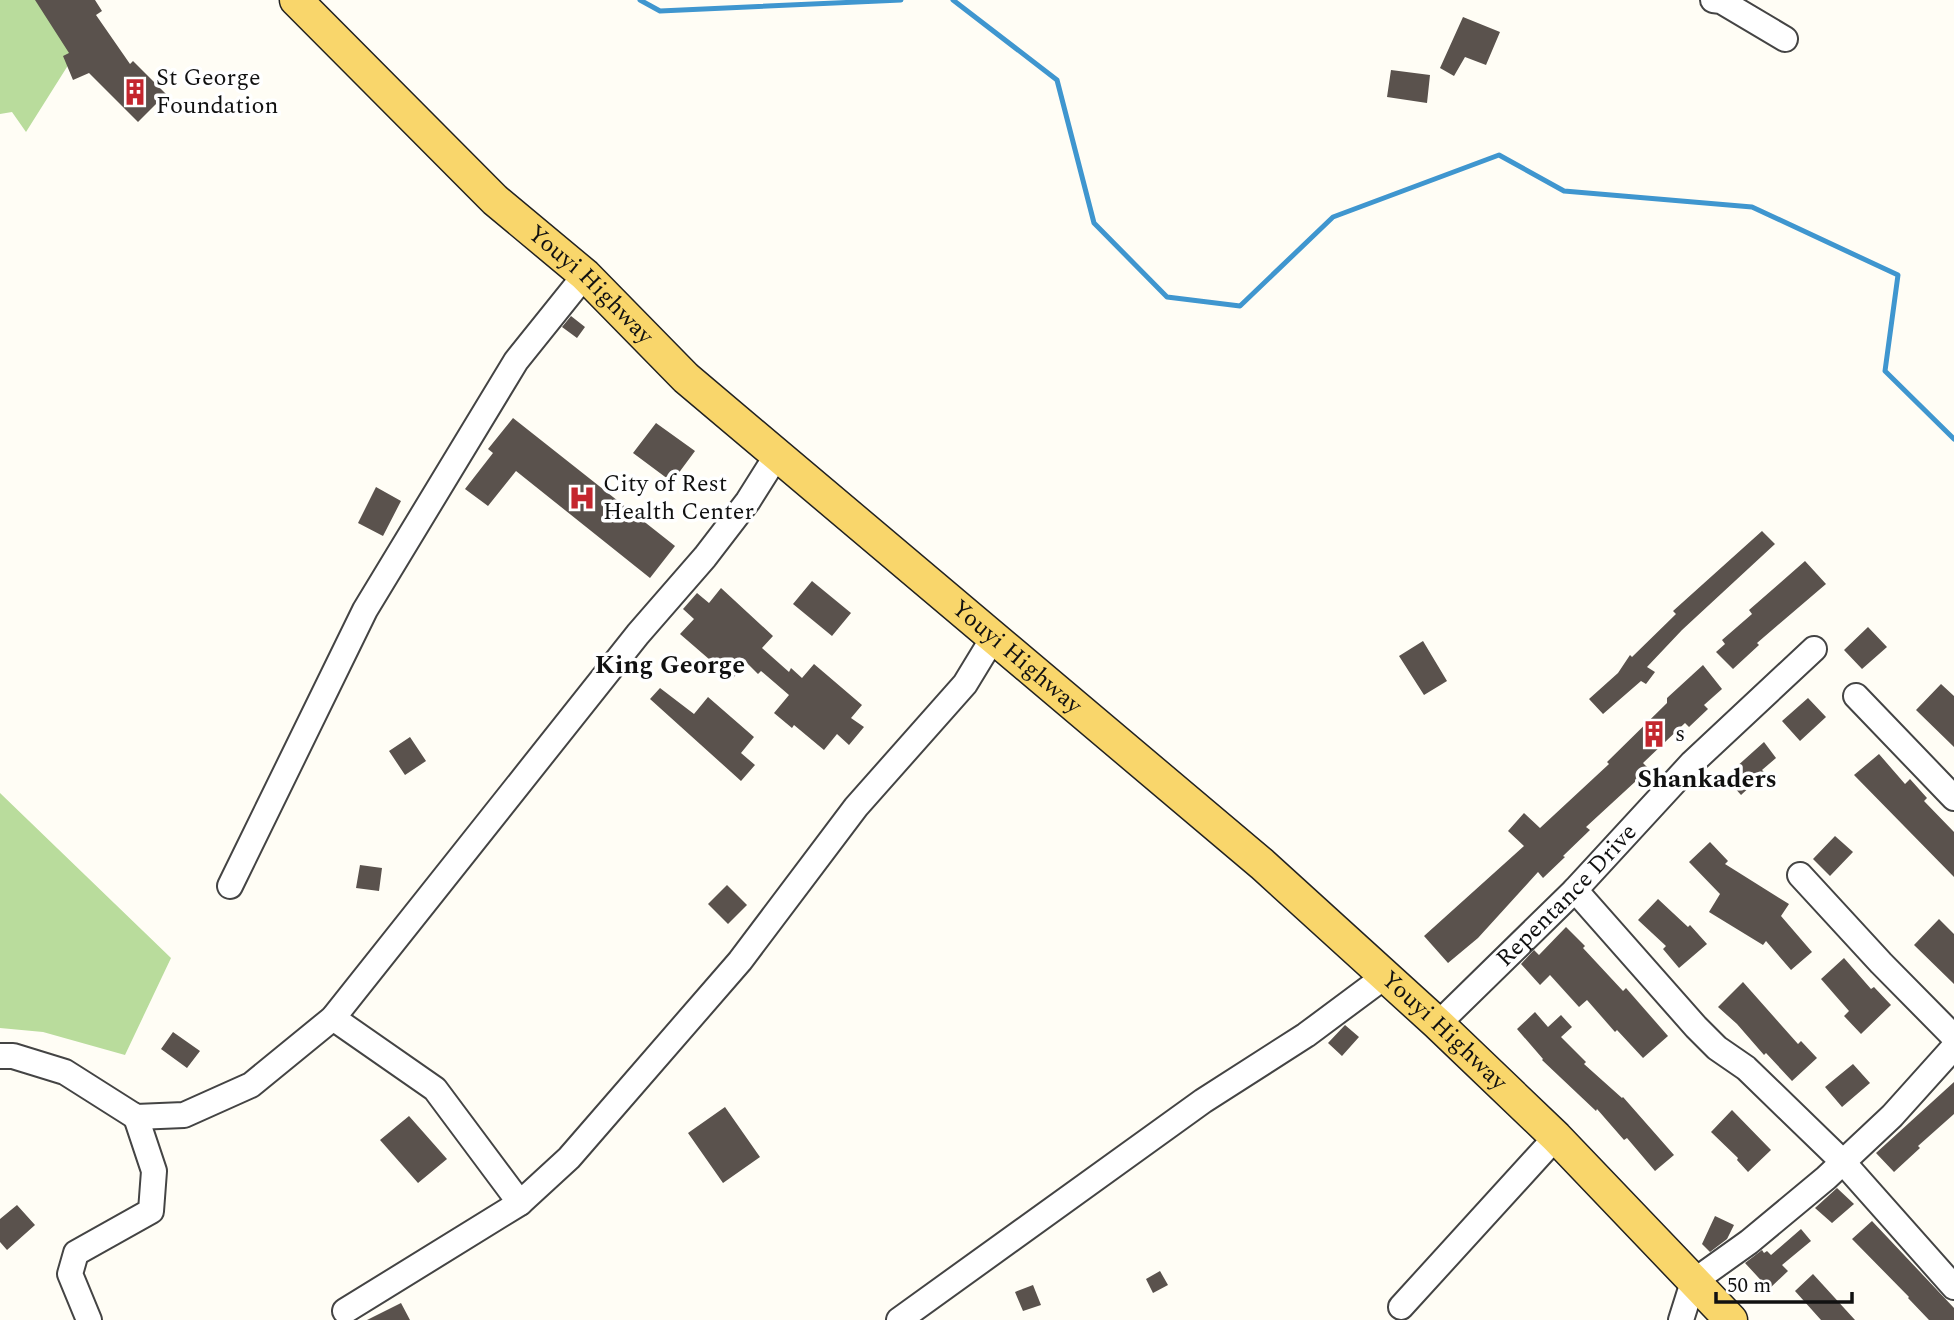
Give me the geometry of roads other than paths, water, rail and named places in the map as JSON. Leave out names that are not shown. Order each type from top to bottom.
[{"type":"main road","name":"Youyi Highway","points":[[296,0],[495,200],[585,275],[686,378],[1262,864],[1438,1024],[1556,1138],[1731,1320]]},
{"type":"street","points":[[1713,0],[1721,1],[1785,39]]},
{"type":"street","points":[[230,886],[365,610],[516,361],[585,275]]},
{"type":"street","points":[[0,1056],[13,1056],[65,1072],[136,1117],[184,1115],[251,1085],[333,1018],[638,634],[705,557],[748,501],[777,455]]},
{"type":"street","points":[[345,1311],[520,1203],[569,1158],[740,961],[856,807],[965,684],[993,638]]},
{"type":"street","name":"Repentance Drive","points":[[1438,1024],[1575,890],[1692,763],[1814,649]]},
{"type":"street","points":[[1856,696],[1954,799]]},
{"type":"street","points":[[1800,875],[1954,1037]]},
{"type":"street","points":[[1575,890],[1696,1027],[1717,1048],[1746,1068],[1843,1162],[1953,1283]]},
{"type":"street","points":[[899,1320],[926,1311],[1203,1101],[1306,1035],[1384,977]]},
{"type":"street","points":[[333,1018],[435,1089],[520,1203]]},
{"type":"street","points":[[1681,1320],[1693,1282],[1749,1242],[1843,1162],[1892,1116],[1954,1047]]},
{"type":"street","points":[[89,1320],[69,1274],[76,1253],[151,1211],[154,1171],[136,1117]]},
{"type":"street","points":[[1401,1307],[1556,1138]]},
{"type":"waterway","points":[[640,0],[660,11],[901,0]]},
{"type":"waterway","points":[[953,0],[1057,80],[1094,223],[1167,297],[1240,306],[1333,217],[1499,155],[1564,191],[1752,207],[1898,275],[1885,371],[1954,439]]},
{"type":"place","name":"St George Foundation","points":[[135,92]]},
{"type":"place","name":"City of Rest Health Center","points":[[582,498]]},
{"type":"place","name":"s","points":[[1654,734]]},
{"type":"district","name":"King George","points":[[670,665]]},
{"type":"district","name":"Shankaders","points":[[1707,779]]}]
